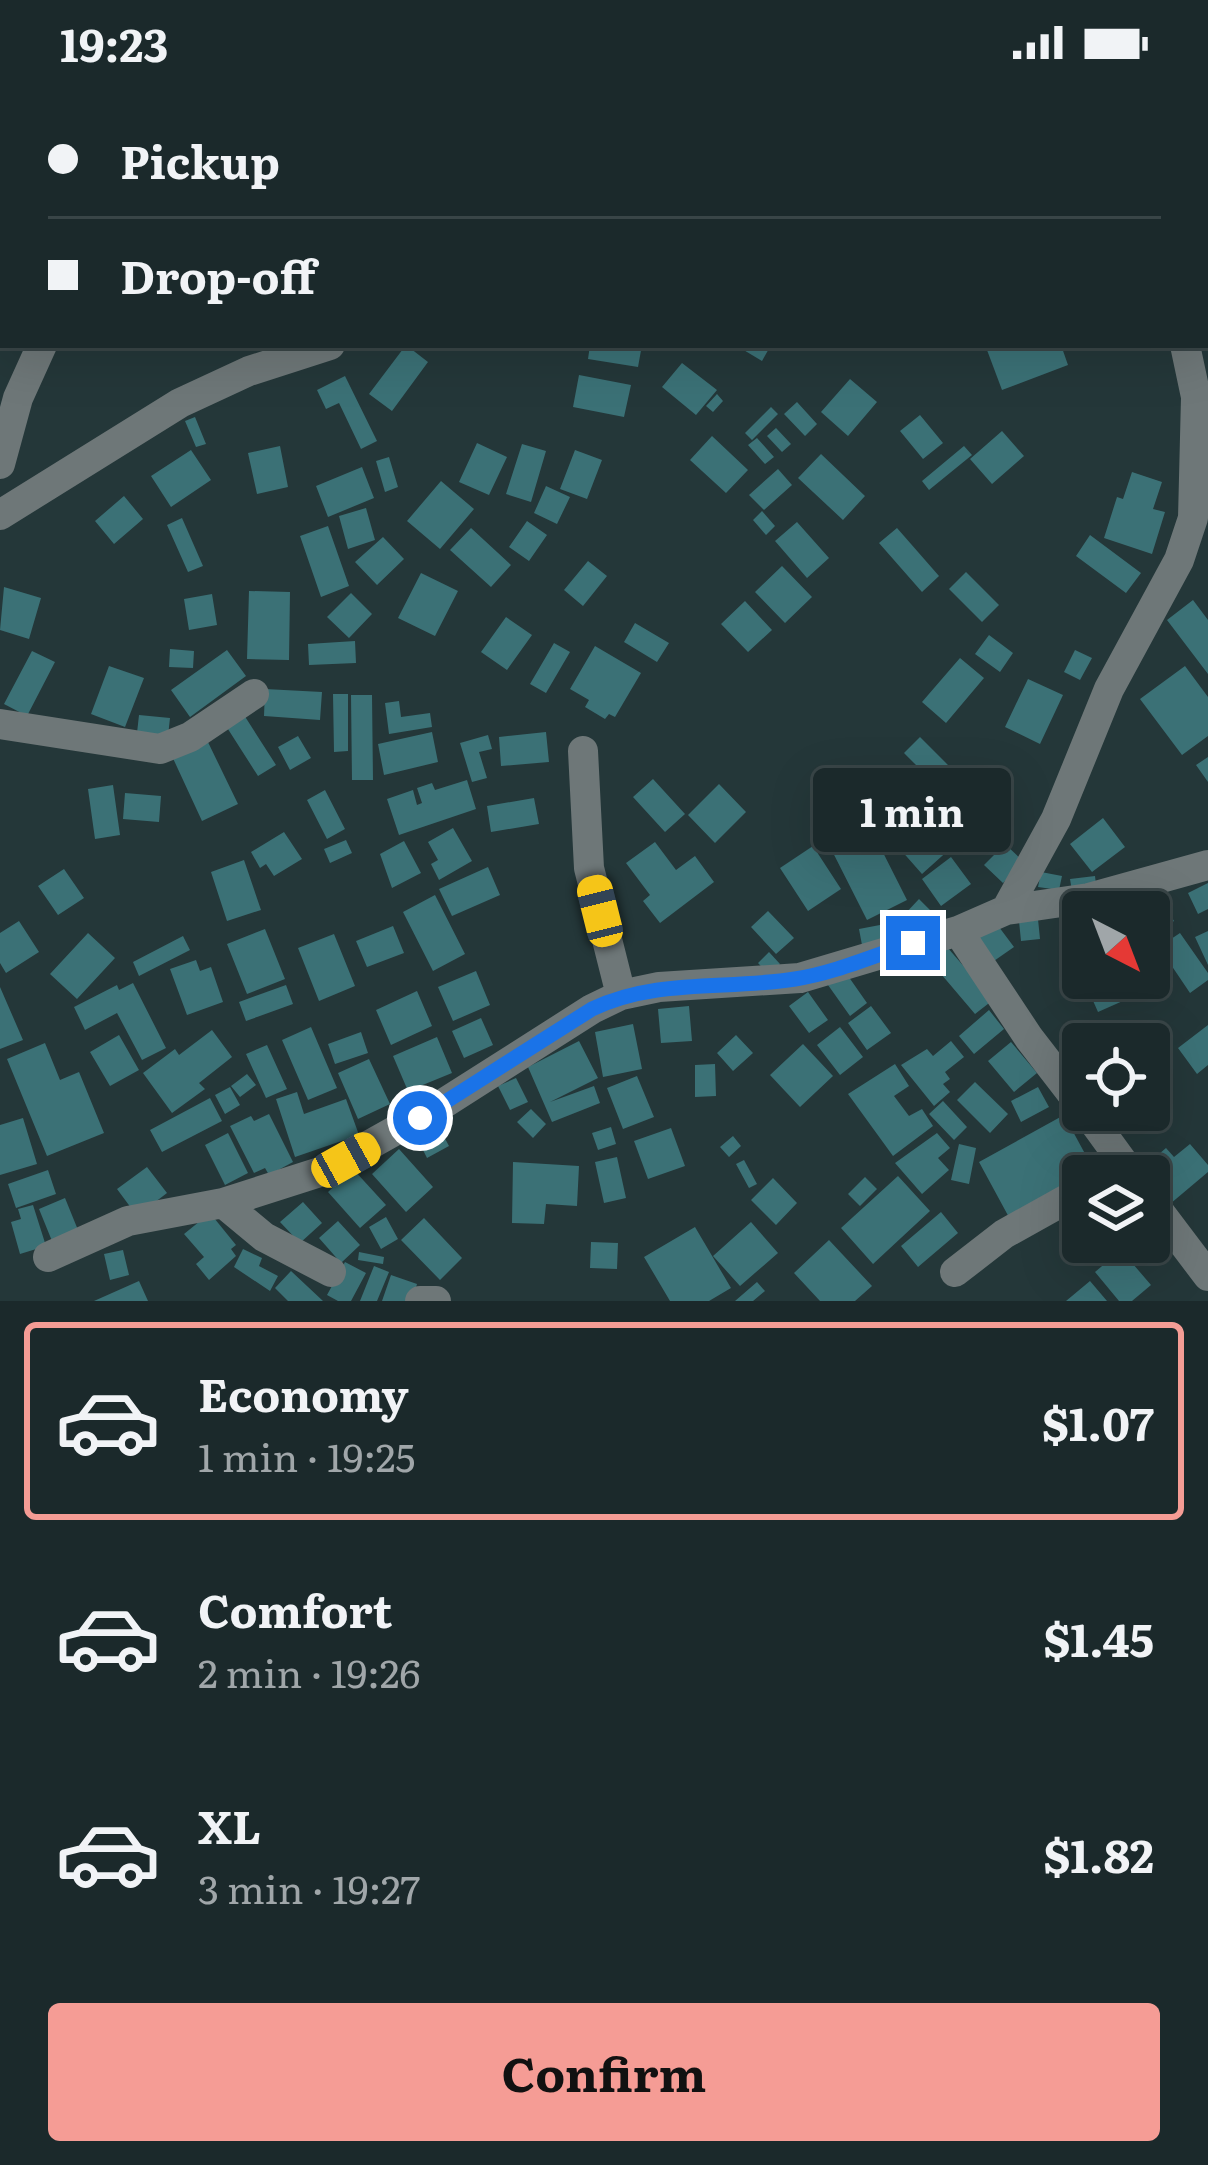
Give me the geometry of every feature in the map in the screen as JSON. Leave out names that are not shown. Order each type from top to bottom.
[{"type":"street","points":[[0,464],[18,398],[41,348]]},
{"type":"street","points":[[0,515],[180,403],[248,371],[321,348]]},
{"type":"street","points":[[1006,910],[1056,819],[1109,689],[1179,560],[1193,518],[1196,397],[1186,348]]},
{"type":"street","points":[[0,724],[160,749],[190,737],[254,694]]},
{"type":"street","points":[[583,751],[589,868],[621,995]]},
{"type":"street","points":[[48,1257],[128,1221],[224,1203],[346,1160],[621,995],[659,987],[800,978],[958,931],[1006,910],[1089,898],[1208,865]]},
{"type":"street","points":[[958,931],[1062,1081]]},
{"type":"street","points":[[955,1272],[1004,1234],[1062,1202]]},
{"type":"street","points":[[224,1203],[264,1237],[331,1272]]},
{"type":"street","points":[[1170,1226],[1208,1276]]},
{"type":"street","points":[[420,1301],[436,1301]]},
{"type":"building","points":[[404,348],[428,362],[392,411],[369,394]]},
{"type":"building","points":[[590,348],[641,348],[638,367],[588,359]]},
{"type":"building","points":[[742,348],[769,348],[762,361]]},
{"type":"building","points":[[1062,348],[1068,365],[1002,390],[987,350]]},
{"type":"building","points":[[682,363],[717,390],[696,415],[662,387]]},
{"type":"building","points":[[579,375],[631,385],[624,417],[573,407]]},
{"type":"building","points":[[345,376],[377,441],[361,449],[339,403],[326,409],[317,390]]},
{"type":"building","points":[[850,379],[877,402],[848,436],[821,412]]},
{"type":"building","points":[[717,394],[723,401],[713,412],[706,406]]},
{"type":"building","points":[[797,402],[817,424],[805,436],[784,414]]},
{"type":"building","points":[[771,407],[778,414],[752,440],[745,433]]},
{"type":"building","points":[[920,415],[943,443],[923,459],[900,431]]},
{"type":"building","points":[[195,417],[206,444],[196,447],[185,421]]},
{"type":"building","points":[[776,428],[791,444],[782,452],[767,436]]},
{"type":"building","points":[[1002,431],[1024,456],[992,484],[970,459]]},
{"type":"building","points":[[712,436],[748,470],[726,493],[690,460]]},
{"type":"building","points":[[757,438],[774,457],[765,464],[748,445]]},
{"type":"building","points":[[477,443],[507,457],[489,495],[459,482]]},
{"type":"building","points":[[522,444],[546,451],[531,502],[506,494]]},
{"type":"building","points":[[280,446],[288,487],[257,494],[248,453]]},
{"type":"building","points":[[964,446],[972,455],[929,490],[922,481]]},
{"type":"building","points":[[191,450],[211,480],[171,507],[151,476]]},
{"type":"building","points":[[575,450],[602,460],[587,499],[560,489]]},
{"type":"building","points":[[821,454],[865,496],[843,520],[798,478]]},
{"type":"building","points":[[389,457],[398,487],[385,492],[376,461]]},
{"type":"building","points":[[362,467],[374,498],[328,517],[316,486]]},
{"type":"building","points":[[778,469],[792,485],[764,510],[749,495]]},
{"type":"building","points":[[1132,472],[1162,482],[1153,509],[1165,512],[1152,554],[1104,538],[1117,497],[1123,499]]},
{"type":"building","points":[[441,481],[474,509],[440,549],[407,521]]},
{"type":"building","points":[[546,486],[570,497],[557,524],[534,513]]},
{"type":"building","points":[[124,496],[143,519],[114,544],[95,521]]},
{"type":"building","points":[[366,508],[375,540],[348,549],[339,516]]},
{"type":"building","points":[[762,511],[775,526],[766,535],[753,520]]},
{"type":"building","points":[[182,518],[203,566],[188,572],[167,525]]},
{"type":"building","points":[[527,521],[547,535],[529,561],[509,547]]},
{"type":"building","points":[[797,522],[829,558],[807,578],[775,541]]},
{"type":"building","points":[[328,526],[349,586],[321,597],[300,536]]},
{"type":"building","points":[[471,528],[511,565],[491,587],[450,550]]},
{"type":"building","points":[[897,528],[939,576],[922,592],[879,543]]},
{"type":"building","points":[[1090,535],[1141,573],[1126,593],[1076,556]]},
{"type":"building","points":[[383,537],[404,559],[377,585],[355,562]]},
{"type":"building","points":[[588,561],[607,576],[583,606],[564,590]]},
{"type":"building","points":[[782,566],[812,597],[785,623],[755,592]]},
{"type":"building","points":[[966,572],[999,605],[982,622],[949,589]]},
{"type":"building","points":[[421,573],[458,591],[435,636],[398,618]]},
{"type":"building","points":[[4,587],[41,598],[29,639],[0,630]]},
{"type":"building","points":[[249,591],[290,592],[289,660],[247,659]]},
{"type":"building","points":[[351,593],[372,614],[349,638],[327,617]]},
{"type":"building","points":[[212,594],[217,625],[189,630],[184,599]]},
{"type":"building","points":[[1193,600],[1208,620],[1208,674],[1167,620]]},
{"type":"building","points":[[745,601],[772,630],[748,652],[721,624]]},
{"type":"building","points":[[506,617],[532,635],[507,670],[481,652]]},
{"type":"building","points":[[635,623],[669,643],[657,662],[624,642]]},
{"type":"building","points":[[989,635],[1013,653],[1000,672],[975,654]]},
{"type":"building","points":[[355,641],[356,663],[309,665],[308,644]]},
{"type":"building","points":[[554,643],[570,652],[546,693],[530,684]]},
{"type":"building","points":[[595,646],[641,673],[615,717],[609,714],[605,719],[585,707],[589,700],[570,689]]},
{"type":"building","points":[[170,649],[194,651],[193,668],[169,667]]},
{"type":"building","points":[[227,650],[246,676],[190,717],[171,690]]},
{"type":"building","points":[[1075,650],[1092,658],[1080,680],[1064,672]]},
{"type":"building","points":[[32,651],[55,662],[27,716],[4,704]]},
{"type":"building","points":[[960,658],[984,678],[946,723],[922,702]]},
{"type":"building","points":[[109,666],[144,678],[125,727],[91,714]]},
{"type":"building","points":[[1185,666],[1208,697],[1208,736],[1182,755],[1140,699]]},
{"type":"building","points":[[1028,679],[1063,695],[1040,744],[1005,727]]},
{"type":"building","points":[[265,689],[322,692],[320,720],[264,716]]},
{"type":"building","points":[[333,694],[348,694],[348,751],[334,752]]},
{"type":"building","points":[[351,695],[372,695],[373,780],[352,780]]},
{"type":"building","points":[[399,701],[401,717],[430,713],[432,727],[389,734],[385,703]]},
{"type":"building","points":[[139,715],[170,718],[168,736],[137,733]]},
{"type":"building","points":[[244,715],[276,765],[258,776],[226,726]]},
{"type":"building","points":[[432,732],[438,762],[384,775],[378,744]]},
{"type":"building","points":[[546,732],[549,762],[501,766],[499,737]]},
{"type":"building","points":[[488,735],[492,749],[479,752],[487,778],[472,782],[460,743]]},
{"type":"building","points":[[298,736],[311,758],[290,770],[278,747]]},
{"type":"building","points":[[920,737],[948,765],[932,781],[904,753]]},
{"type":"building","points":[[206,738],[238,804],[202,821],[171,754]]},
{"type":"building","points":[[1208,757],[1208,782],[1196,765]]},
{"type":"building","points":[[653,779],[685,814],[665,832],[633,797]]},
{"type":"building","points":[[467,780],[476,809],[399,835],[387,799],[413,790],[417,805],[422,803],[417,788],[432,783],[435,790]]},
{"type":"building","points":[[719,784],[746,812],[715,843],[688,815]]},
{"type":"building","points":[[113,785],[120,835],[95,839],[88,789]]},
{"type":"building","points":[[325,790],[345,829],[327,839],[307,800]]},
{"type":"building","points":[[918,790],[961,839],[922,874],[900,849],[913,837],[891,812]]},
{"type":"building","points":[[125,793],[161,796],[159,822],[123,819]]},
{"type":"building","points":[[534,798],[539,824],[491,832],[487,806]]},
{"type":"building","points":[[860,807],[907,900],[867,920],[820,827]]},
{"type":"building","points":[[1103,818],[1125,847],[1092,872],[1070,844]]},
{"type":"building","points":[[453,828],[472,861],[439,880],[431,864],[438,860],[428,842]]},
{"type":"building","points":[[284,832],[302,859],[274,876],[266,864],[260,868],[251,852]]},
{"type":"building","points":[[346,840],[352,853],[330,863],[324,849]]},
{"type":"building","points":[[404,841],[421,873],[392,888],[380,854]]},
{"type":"building","points":[[655,842],[676,870],[695,856],[714,882],[660,923],[643,901],[650,895],[626,863]]},
{"type":"building","points":[[1005,844],[1024,862],[1003,883],[984,865]]},
{"type":"building","points":[[813,846],[841,889],[808,911],[780,868]]},
{"type":"building","points":[[951,857],[971,884],[941,906],[922,879]]},
{"type":"building","points":[[244,860],[261,910],[227,921],[211,872]]},
{"type":"building","points":[[488,867],[500,895],[452,916],[439,889]]},
{"type":"building","points":[[64,869],[84,898],[58,915],[38,886]]},
{"type":"building","points":[[1041,872],[1062,876],[1059,890],[1038,887]]},
{"type":"building","points":[[1095,876],[1097,891],[1072,891],[1070,879]]},
{"type":"building","points":[[1208,883],[1208,909],[1198,914],[1188,893]]},
{"type":"building","points":[[435,895],[465,954],[433,971],[403,912]]},
{"type":"building","points":[[919,899],[933,913],[919,928],[904,915]]},
{"type":"building","points":[[768,911],[794,938],[776,954],[751,927]]},
{"type":"building","points":[[993,919],[1014,947],[991,963],[971,936]]},
{"type":"building","points":[[1038,919],[1040,939],[1021,941],[1019,921]]},
{"type":"building","points":[[906,920],[909,936],[862,945],[859,929]]},
{"type":"building","points":[[19,921],[39,952],[6,973],[0,963],[0,933]]},
{"type":"building","points":[[393,926],[404,953],[367,967],[356,941]]},
{"type":"building","points":[[265,929],[285,979],[247,994],[227,944]]},
{"type":"building","points":[[1208,931],[1208,965],[1195,937]]},
{"type":"building","points":[[88,933],[115,958],[77,999],[50,974]]},
{"type":"building","points":[[1180,933],[1208,973],[1208,980],[1190,993],[1170,963],[1170,940]]},
{"type":"building","points":[[334,934],[355,986],[319,1001],[298,948]]},
{"type":"building","points":[[183,936],[190,950],[139,976],[133,962]]},
{"type":"building","points":[[947,947],[993,1000],[975,1014],[930,961]]},
{"type":"building","points":[[769,952],[780,964],[769,975],[758,963]]},
{"type":"building","points":[[196,960],[200,971],[211,967],[223,1002],[187,1015],[170,969]]},
{"type":"building","points":[[476,971],[490,1005],[453,1021],[438,987]]},
{"type":"building","points":[[846,973],[867,1003],[850,1016],[828,985]]},
{"type":"building","points":[[133,983],[166,1048],[142,1060],[117,1013],[85,1030],[74,1007],[117,985],[119,990]]},
{"type":"building","points":[[286,985],[293,1004],[246,1021],[239,1002]]},
{"type":"building","points":[[0,987],[23,1040],[0,1049]]},
{"type":"building","points":[[417,991],[432,1026],[391,1045],[376,1010]]},
{"type":"building","points":[[808,992],[828,1020],[809,1033],[789,1006]]},
{"type":"building","points":[[1092,999],[1127,999],[1098,1012]]},
{"type":"building","points":[[689,1006],[692,1041],[661,1043],[658,1009]]},
{"type":"building","points":[[871,1006],[891,1033],[867,1050],[848,1023]]},
{"type":"building","points":[[989,1010],[1004,1029],[974,1054],[959,1036]]},
{"type":"building","points":[[481,1018],[493,1045],[464,1058],[452,1031]]},
{"type":"building","points":[[633,1024],[642,1069],[603,1077],[595,1032]]},
{"type":"building","points":[[1208,1025],[1208,1065],[1197,1074],[1178,1048]]},
{"type":"building","points":[[311,1027],[337,1088],[308,1100],[282,1040]]},
{"type":"building","points":[[840,1027],[863,1057],[840,1075],[817,1045]]},
{"type":"building","points":[[212,1030],[232,1057],[199,1083],[205,1089],[172,1113],[143,1073],[175,1049],[179,1055]]},
{"type":"building","points":[[361,1032],[368,1053],[335,1064],[328,1044]]},
{"type":"building","points":[[119,1035],[139,1070],[110,1086],[90,1052]]},
{"type":"building","points":[[736,1035],[753,1053],[733,1071],[717,1053]]},
{"type":"building","points":[[437,1037],[452,1073],[408,1091],[393,1056]]},
{"type":"building","points":[[579,1041],[598,1078],[550,1102],[594,1086],[600,1103],[552,1122],[528,1067]]},
{"type":"building","points":[[951,1041],[964,1057],[945,1072],[950,1079],[943,1084],[950,1092],[934,1106],[901,1065],[927,1049],[933,1056]]},
{"type":"building","points":[[1011,1042],[1037,1073],[1014,1092],[988,1061]]},
{"type":"building","points":[[45,1043],[60,1080],[79,1072],[104,1133],[47,1156],[7,1059]]},
{"type":"building","points":[[803,1044],[833,1076],[800,1107],[770,1075]]},
{"type":"building","points":[[267,1045],[287,1089],[266,1098],[246,1054]]},
{"type":"building","points":[[369,1059],[390,1104],[358,1119],[338,1073]]},
{"type":"building","points":[[715,1064],[716,1096],[695,1097],[695,1065]]},
{"type":"building","points":[[895,1064],[909,1086],[894,1096],[909,1116],[922,1109],[933,1126],[893,1156],[848,1094]]},
{"type":"building","points":[[247,1074],[256,1085],[240,1097],[231,1086]]},
{"type":"building","points":[[637,1076],[654,1117],[623,1129],[607,1088]]},
{"type":"building","points":[[516,1078],[528,1102],[510,1110],[498,1086]]},
{"type":"building","points":[[975,1082],[1008,1114],[990,1133],[957,1100]]},
{"type":"building","points":[[230,1087],[240,1105],[225,1114],[215,1095]]},
{"type":"building","points":[[1038,1087],[1049,1107],[1021,1122],[1011,1101]]},
{"type":"building","points":[[297,1092],[304,1114],[346,1099],[359,1135],[295,1157],[276,1099]]},
{"type":"building","points":[[210,1098],[222,1121],[162,1152],[150,1130]]},
{"type":"building","points":[[943,1101],[967,1127],[954,1140],[929,1114]]},
{"type":"building","points":[[531,1109],[546,1124],[533,1138],[517,1122]]},
{"type":"building","points":[[269,1114],[293,1162],[269,1175],[265,1168],[254,1173],[230,1126]]},
{"type":"building","points":[[1062,1116],[1062,1131],[1073,1131],[1086,1155],[1062,1155],[1062,1189],[1011,1221],[979,1162]]},
{"type":"building","points":[[443,1117],[449,1129],[442,1133],[449,1146],[427,1158],[414,1132]]},
{"type":"building","points":[[23,1118],[37,1164],[0,1175],[0,1125]]},
{"type":"building","points":[[611,1127],[616,1144],[598,1150],[592,1133]]},
{"type":"building","points":[[671,1128],[685,1166],[648,1179],[634,1141]]},
{"type":"building","points":[[228,1133],[248,1173],[225,1185],[205,1145]]},
{"type":"building","points":[[937,1133],[950,1148],[938,1158],[949,1170],[922,1194],[895,1163]]},
{"type":"building","points":[[733,1136],[741,1146],[729,1157],[720,1147]]},
{"type":"building","points":[[959,1144],[976,1148],[969,1184],[951,1180]]},
{"type":"building","points":[[1190,1144],[1208,1165],[1208,1172],[1170,1204],[1170,1155],[1158,1155],[1166,1148],[1174,1157]]},
{"type":"building","points":[[399,1149],[433,1187],[406,1212],[372,1174]]},
{"type":"building","points":[[617,1157],[626,1198],[604,1203],[595,1162]]},
{"type":"building","points":[[744,1160],[757,1184],[749,1188],[736,1164]]},
{"type":"building","points":[[513,1162],[579,1166],[577,1206],[546,1204],[544,1224],[512,1223]]},
{"type":"building","points":[[147,1167],[167,1193],[137,1216],[117,1189]]},
{"type":"building","points":[[353,1169],[386,1205],[360,1228],[328,1192]]},
{"type":"building","points":[[48,1170],[56,1194],[16,1208],[8,1184]]},
{"type":"building","points":[[898,1176],[930,1211],[873,1264],[841,1228]]},
{"type":"building","points":[[865,1177],[877,1189],[860,1206],[848,1194]]},
{"type":"building","points":[[773,1178],[797,1203],[776,1225],[751,1200]]},
{"type":"building","points":[[65,1198],[78,1230],[52,1241],[39,1209]]},
{"type":"building","points":[[303,1202],[322,1223],[300,1243],[280,1222]]},
{"type":"building","points":[[33,1205],[46,1246],[20,1254],[11,1222],[21,1219],[18,1209]]},
{"type":"building","points":[[941,1212],[958,1233],[918,1267],[901,1246]]},
{"type":"building","points":[[210,1213],[236,1245],[231,1249],[236,1256],[209,1280],[196,1264],[204,1257],[184,1234]]},
{"type":"building","points":[[386,1217],[398,1239],[381,1249],[369,1227]]},
{"type":"building","points":[[424,1218],[462,1258],[440,1280],[401,1240]]},
{"type":"building","points":[[338,1221],[360,1245],[341,1263],[319,1238]]},
{"type":"building","points":[[751,1222],[778,1253],[740,1286],[713,1256]]},
{"type":"building","points":[[695,1227],[731,1288],[709,1301],[670,1301],[644,1257]]},
{"type":"building","points":[[829,1240],[872,1286],[855,1301],[820,1301],[794,1273]]},
{"type":"building","points":[[591,1242],[618,1243],[617,1269],[590,1268]]},
{"type":"building","points":[[243,1249],[262,1258],[259,1266],[278,1276],[270,1291],[234,1267]]},
{"type":"building","points":[[123,1250],[129,1275],[110,1280],[104,1254]]},
{"type":"building","points":[[359,1252],[384,1257],[383,1264],[358,1260]]},
{"type":"building","points":[[345,1262],[366,1273],[351,1301],[338,1301],[327,1295]]},
{"type":"building","points":[[1106,1263],[1132,1263],[1151,1285],[1132,1301],[1119,1301],[1095,1272]]},
{"type":"building","points":[[374,1266],[389,1272],[377,1301],[360,1301]]},
{"type":"building","points":[[291,1271],[323,1301],[288,1301],[275,1288]]},
{"type":"building","points":[[391,1275],[417,1284],[412,1301],[382,1301]]},
{"type":"building","points":[[139,1281],[148,1301],[94,1301]]},
{"type":"building","points":[[1090,1281],[1107,1301],[1066,1301]]},
{"type":"building","points":[[757,1282],[765,1291],[753,1301],[735,1301]]},
{"type":"route","points":[[420,1118],[621,995],[659,987],[800,978],[913,943]]}]
